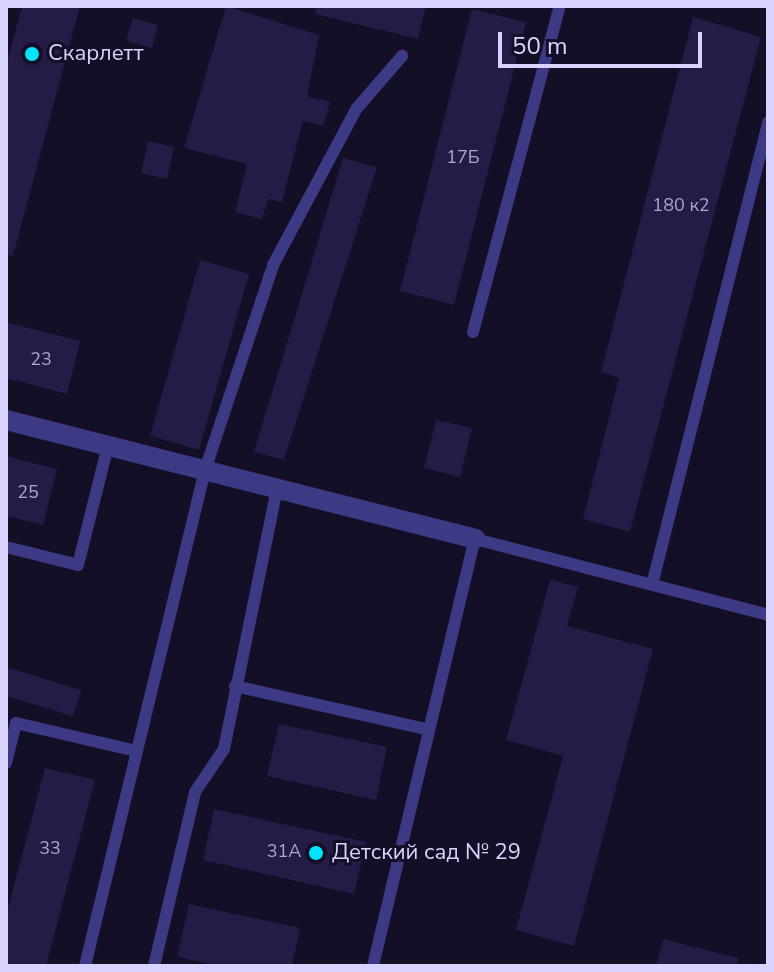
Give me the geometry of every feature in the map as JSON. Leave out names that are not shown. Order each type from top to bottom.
[{"type":"street","points":[[6,420],[475,539]]},
{"type":"lane","points":[[473,332],[560,6]]},
{"type":"lane","points":[[85,966],[205,470],[273,265],[357,108],[402,56]]},
{"type":"lane","points":[[652,585],[768,122]]},
{"type":"lane","points":[[6,547],[78,565],[108,446]]},
{"type":"lane","points":[[154,966],[195,792],[224,749],[277,488]]},
{"type":"lane","points":[[373,966],[426,729],[475,539],[768,615]]},
{"type":"lane","points":[[235,686],[426,729]]},
{"type":"lane","points":[[6,763],[16,723],[136,751]]},
{"type":"building","points":[[22,6],[80,6],[13,256],[6,255],[6,66]]},
{"type":"building","points":[[226,6],[319,35],[307,96],[330,102],[323,126],[303,121],[282,202],[268,199],[262,219],[235,212],[247,164],[184,148]]},
{"type":"building","points":[[316,6],[426,6],[418,39],[315,14]]},
{"type":"building","points":[[472,9],[526,22],[454,305],[400,291]]},
{"type":"building","points":[[693,17],[761,37],[630,532],[583,519],[619,378],[601,372]]},
{"type":"building","points":[[133,18],[158,25],[152,48],[126,41]]},
{"type":"building","points":[[148,141],[174,147],[167,179],[141,173]]},
{"type":"building","points":[[343,158],[377,167],[284,460],[254,452]]},
{"type":"building","points":[[200,260],[249,274],[199,450],[150,436]]},
{"type":"building","points":[[6,322],[80,341],[67,394],[6,378]]},
{"type":"building","points":[[436,420],[472,428],[460,477],[424,468]]},
{"type":"building","points":[[6,456],[57,469],[43,525],[6,516]]},
{"type":"building","points":[[550,580],[578,587],[567,626],[653,649],[574,946],[516,930],[563,756],[506,740]]},
{"type":"building","points":[[6,667],[81,690],[73,716],[6,696]]},
{"type":"building","points":[[279,724],[387,747],[376,800],[267,776]]},
{"type":"building","points":[[45,768],[95,780],[46,966],[6,966],[6,916]]},
{"type":"building","points":[[214,809],[366,842],[354,894],[203,860]]},
{"type":"building","points":[[189,904],[300,928],[292,966],[219,966],[177,957]]},
{"type":"building","points":[[663,939],[738,958],[737,966],[656,966]]},
{"type":"place","name":"Скарлетт","points":[[32,54]]},
{"type":"place","name":"Детский сад № 29","points":[[316,853]]}]
